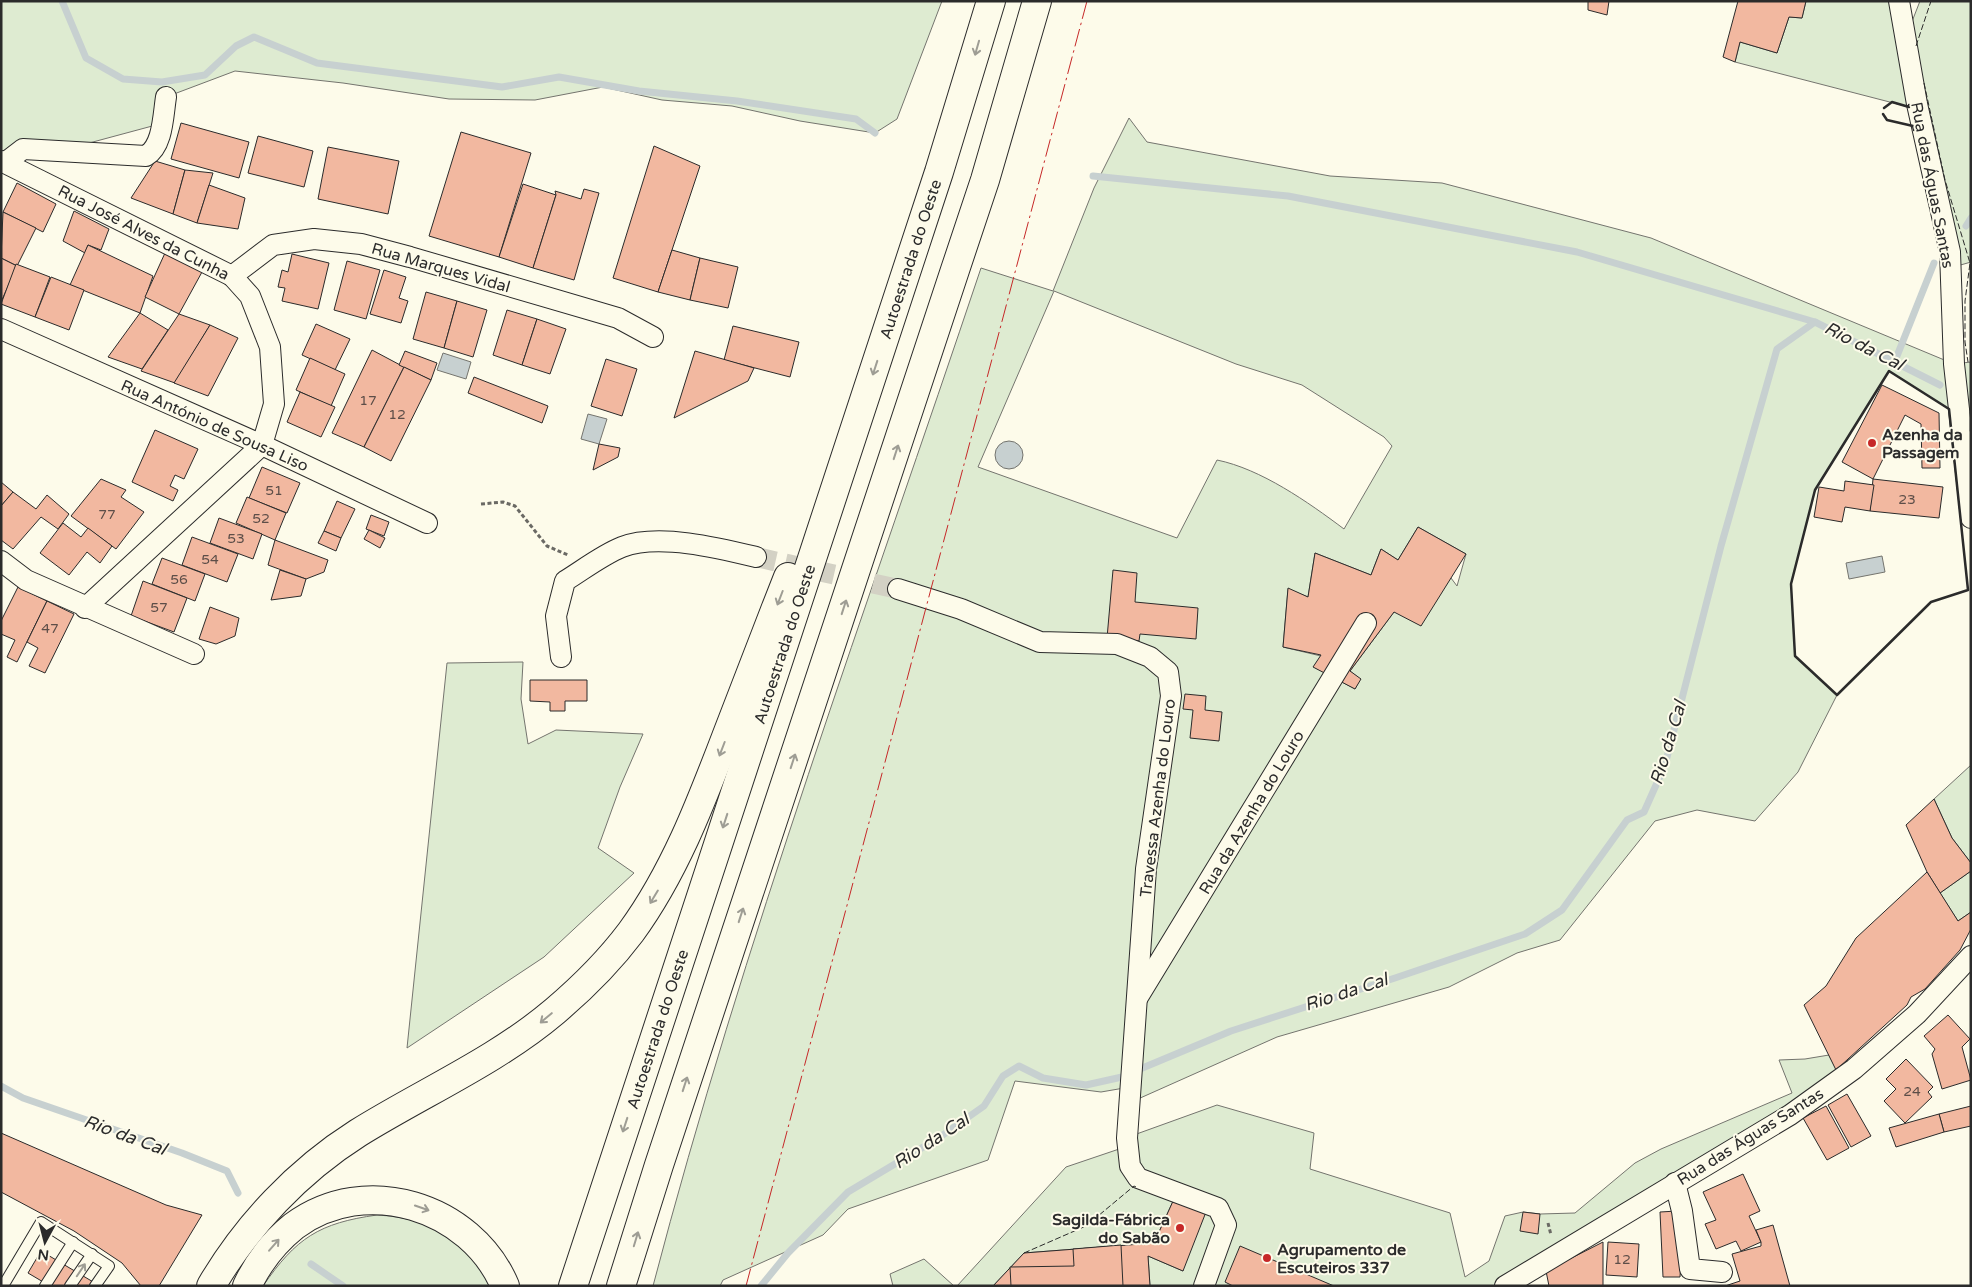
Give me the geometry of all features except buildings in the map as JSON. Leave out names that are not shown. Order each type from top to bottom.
[{"type":"highway","name":"Autoestrada do Oeste","points":[[573,1286],[942,163],[991,1]]},
{"type":"highway","points":[[621,1286],[982,189],[1037,1]]},
{"type":"highway","points":[[211,1286],[241,1238],[284,1193],[357,1134],[485,1061],[534,1028],[585,982],[630,932],[667,876],[694,820],[788,577],[834,492]]},
{"type":"highway","points":[[247,1286],[264,1258],[278,1241],[295,1226],[316,1213],[342,1204],[368,1200],[398,1202],[423,1208],[448,1219],[484,1251],[498,1270],[505,1286]]},
{"type":"street","name":"Rua das Águas Santas","points":[[1899,1],[1917,104],[1950,252],[1954,364],[1971,518]]},
{"type":"street","points":[[3,161],[23,148],[146,156],[154,151],[158,143],[166,97]]},
{"type":"street","name":"Rua José Alves da Cunha","points":[[3,161],[232,276],[250,296],[270,347],[274,404],[262,445]]},
{"type":"street","name":"Rua Marques Vidal","points":[[232,276],[273,246],[314,239],[361,244],[618,318],[653,337]]},
{"type":"street","name":"Rua António de Sousa Liso","points":[[1,329],[262,445],[428,523]]},
{"type":"street","points":[[86,608],[262,445]]},
{"type":"street","points":[[561,657],[556,616],[565,581],[622,547],[660,542],[706,545],[756,557]]},
{"type":"street","points":[[1,561],[26,580],[194,654]]},
{"type":"street","name":"Travessa Azenha do Louro","points":[[898,589],[961,609],[1040,642],[1118,644],[1150,657],[1168,672],[1171,696],[1146,869],[1127,1138],[1130,1166],[1138,1178],[1218,1208],[1226,1225],[1204,1286]]},
{"type":"street","name":"Rua da Azenha do Louro","points":[[1136,1001],[1366,623]]},
{"type":"street","name":"Rua das Águas Santas","points":[[1511,1285],[1675,1183],[1790,1115],[1854,1069],[1917,1014],[1970,958]]},
{"type":"street","points":[[1675,1183],[1682,1211],[1690,1269],[1722,1272]]},
{"type":"lane","points":[[3,1286],[41,1222],[109,1266],[95,1286]]},
{"type":"lane","points":[[45,1286],[73,1242]]},
{"type":"lane","points":[[70,1286],[92,1254]]},
{"type":"path","points":[[481,504],[503,502],[515,506],[547,546],[575,556],[592,565]]},
{"type":"green space","points":[[1,1],[942,1],[897,119],[875,133],[800,121],[732,106],[662,100],[603,87],[535,100],[449,99],[343,83],[235,71],[166,97],[156,125],[78,146],[1,155]]},
{"type":"green space","points":[[1806,1],[1892,1],[1909,107],[1735,62],[1740,42],[1777,53],[1789,17],[1802,18]]},
{"type":"green space","points":[[1920,1],[1971,1],[1971,262],[1950,268],[1906,37]]},
{"type":"green space","points":[[1129,118],[1147,142],[1330,176],[1442,183],[1651,238],[1954,364],[1971,362],[1971,411],[1958,415],[1889,371],[1815,490],[1791,584],[1795,656],[1837,695],[1798,772],[1755,821],[1697,810],[1655,821],[1560,940],[1517,953],[1449,987],[1277,1037],[1129,1103],[1130,1087],[1101,1092],[1015,1081],[988,1160],[848,1209],[823,1235],[723,1280],[720,1286],[653,1286],[688,1157],[726,1029],[808,774],[981,268],[1053,291],[1094,188]],"holes":[[[1054,291],[1236,364],[1302,385],[1384,437],[1392,446],[1344,529],[1284,488],[1234,464],[1217,460],[1177,538],[978,467]],[[1418,527],[1466,554],[1457,586],[1451,578],[1394,612],[1350,671],[1360,679],[1355,689],[1314,667],[1321,656],[1283,647],[1288,589],[1308,597],[1315,553],[1371,575],[1381,549],[1398,560]]]},
{"type":"green space","points":[[523,662],[521,699],[528,744],[556,730],[643,734],[620,787],[598,848],[634,873],[544,957],[407,1048],[447,663]]},
{"type":"green space","points":[[1971,765],[1971,863],[1952,838],[1934,799]]},
{"type":"green space","points":[[1971,871],[1971,912],[1958,921],[1940,893]]},
{"type":"green space","points":[[1829,1055],[1841,1078],[1519,1286],[1150,1286],[1148,1256],[1183,1271],[1174,1199],[1154,1243],[1024,1253],[993,1286],[957,1286],[1066,1167],[1128,1146],[1131,1136],[1217,1105],[1314,1133],[1310,1169],[1450,1213],[1465,1277],[1489,1261],[1505,1216],[1523,1212],[1540,1214],[1575,1213],[1635,1163],[1661,1149],[1792,1093],[1779,1060],[1805,1059]]},
{"type":"green space","points":[[377,1215],[414,1221],[430,1226],[444,1234],[470,1255],[491,1286],[263,1286],[287,1256],[311,1236],[324,1228],[339,1223]]},
{"type":"green space","points":[[924,1259],[954,1286],[893,1286],[890,1274]]},
{"type":"shaded area","points":[[443,353],[471,362],[466,379],[437,370]]},
{"type":"shaded area","points":[[588,414],[607,419],[599,444],[581,439]]},
{"type":"shaded area","points":[[1009,441],[1019,445],[1023,455],[1019,465],[1009,469],[999,465],[995,455],[999,445]]},
{"type":"shaded area","points":[[1882,556],[1885,572],[1849,579],[1846,563]]},
{"type":"waterway","points":[[62,1],[86,58],[123,79],[162,82],[205,75],[236,46],[254,37],[317,63],[502,87],[559,77],[639,91],[737,101],[856,119],[875,133]]},
{"type":"waterway","points":[[1093,176],[1288,196],[1577,252],[1815,322]]},
{"type":"waterway","points":[[1966,226],[1971,218]]},
{"type":"waterway","points":[[1895,361],[1934,263]]},
{"type":"waterway","name":"Rio da Cal","points":[[1140,1069],[1231,1031],[1525,934],[1562,910],[1627,820],[1644,812],[1665,765],[1721,546],[1777,349],[1815,322],[1940,385]]},
{"type":"waterway","name":"Rio da Cal","points":[[761,1286],[788,1253],[848,1192],[940,1137],[984,1106],[1003,1076],[1019,1066],[1043,1078],[1086,1085],[1122,1077]]},
{"type":"waterway","name":"Rio da Cal","points":[[1,1086],[23,1098],[182,1153],[227,1171],[238,1193]]},
{"type":"waterway","points":[[311,1264],[343,1286]]},
{"type":"tunnel","points":[[756,557],[898,589]]},
{"type":"fence","points":[[1916,46],[1931,1]]},
{"type":"fence","points":[[1924,83],[1945,180],[1970,263],[1965,301],[1965,342],[1968,362]]},
{"type":"fence","points":[[1024,1253],[1086,1226],[1134,1186],[1136,1187]]},
{"type":"wall","points":[[1884,108],[1892,102],[1909,107],[1909,105]]},
{"type":"wall","points":[[1883,114],[1887,120],[1913,126],[1914,130]]},
{"type":"wall","points":[[1889,371],[1949,409],[1968,590],[1931,602],[1837,695],[1795,656],[1791,584],[1815,490],[1889,371]]},
{"type":"wall","points":[[1971,412],[1971,431]]},
{"type":"power","points":[[746,1286],[1087,1]]},
{"type":"place","name":"Azenha da Passagem","points":[[1872,443]]},
{"type":"place","name":"Sagilda-Fábrica do Sabão","points":[[1180,1228]]},
{"type":"place","name":"Agrupamento de Escuteiros 337","points":[[1267,1258]]}]
